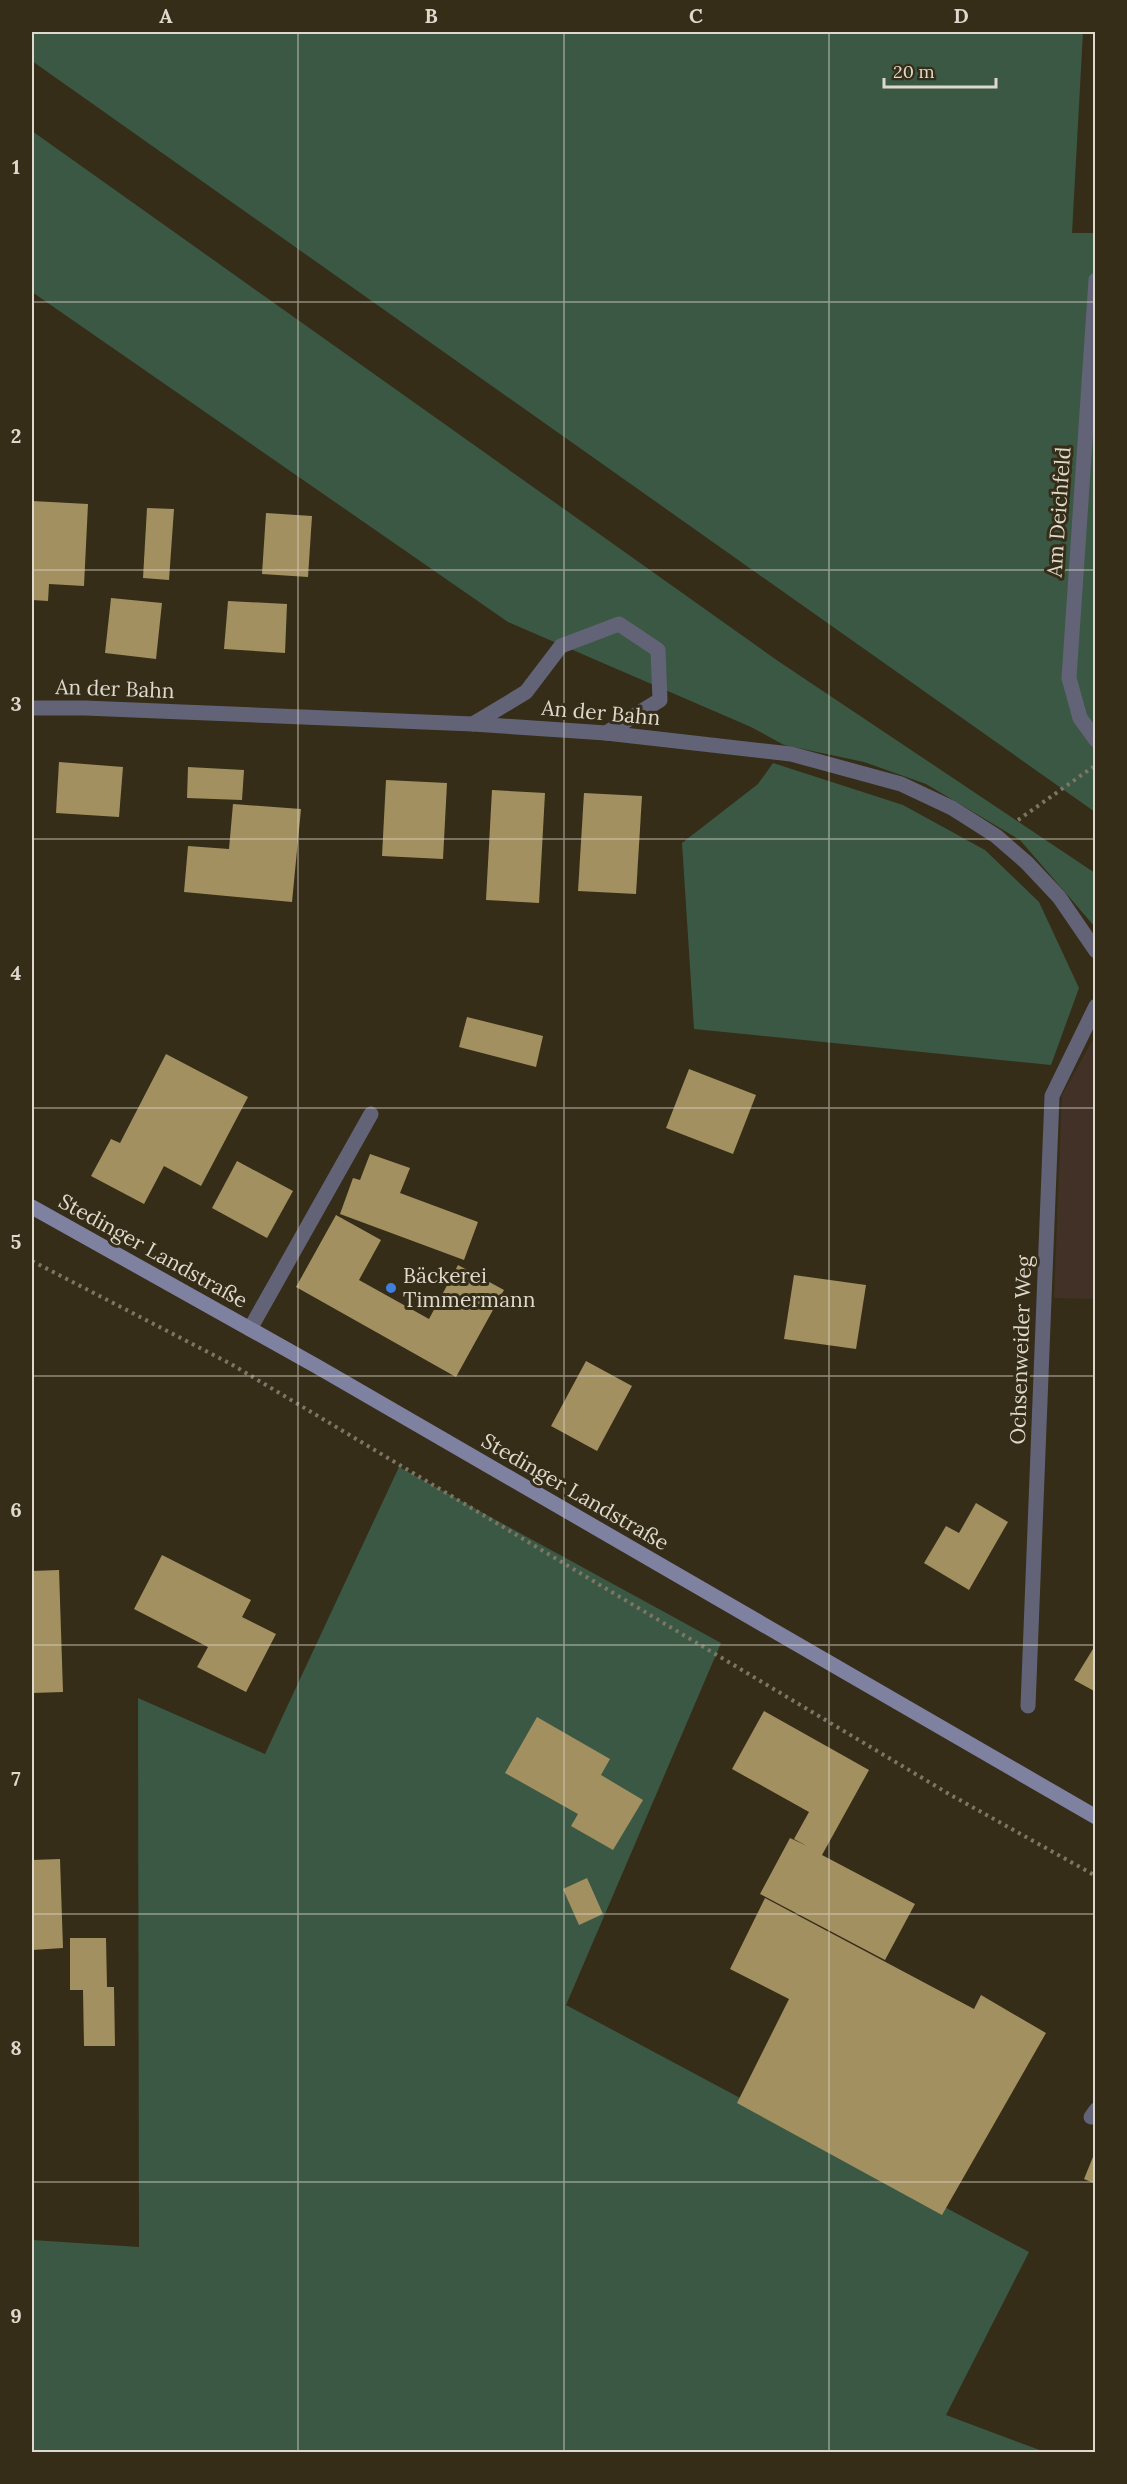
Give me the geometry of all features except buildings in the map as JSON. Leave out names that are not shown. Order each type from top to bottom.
[{"type":"main road","name":"Stedinger Landstraße","points":[[32,1207],[250,1329],[1095,1817]]},
{"type":"street","name":"Am Deichfeld","points":[[1095,280],[1069,678],[1080,718],[1095,740]]},
{"type":"street","points":[[473,724],[526,692],[561,645],[619,624],[658,650],[660,700],[606,733]]},
{"type":"street","name":"An der Bahn","points":[[32,708],[85,708],[473,724],[606,733],[791,754],[901,784],[952,808],[996,836],[1059,897],[1095,951]]},
{"type":"street","name":"Ochsenweider Weg","points":[[1028,1706],[1052,1096],[1095,1006]]},
{"type":"street","points":[[250,1329],[371,1114]]},
{"type":"path","points":[[996,836],[1095,764]]},
{"type":"path","points":[[32,1261],[231,1364],[950,1794],[1095,1876]]},
{"type":"shaded area","points":[[1095,1036],[1095,1299],[1054,1298],[1062,1095]]},
{"type":"green space","points":[[32,32],[1083,32],[1072,233],[1096,233],[1095,812],[32,61]]},
{"type":"green space","points":[[32,131],[778,661],[1095,873],[1095,927],[1020,840],[926,784],[864,762],[784,745],[751,727],[508,622],[32,292]]},
{"type":"green space","points":[[773,763],[903,805],[985,850],[1039,902],[1079,988],[1051,1065],[694,1029],[682,843],[758,784]]},
{"type":"green space","points":[[399,1467],[721,1643],[566,2005],[1029,2252],[946,2415],[1045,2452],[32,2452],[32,2240],[139,2247],[138,1698],[265,1754]]},
{"type":"place","name":"Bäckerei Timmermann","points":[[391,1288]]}]
